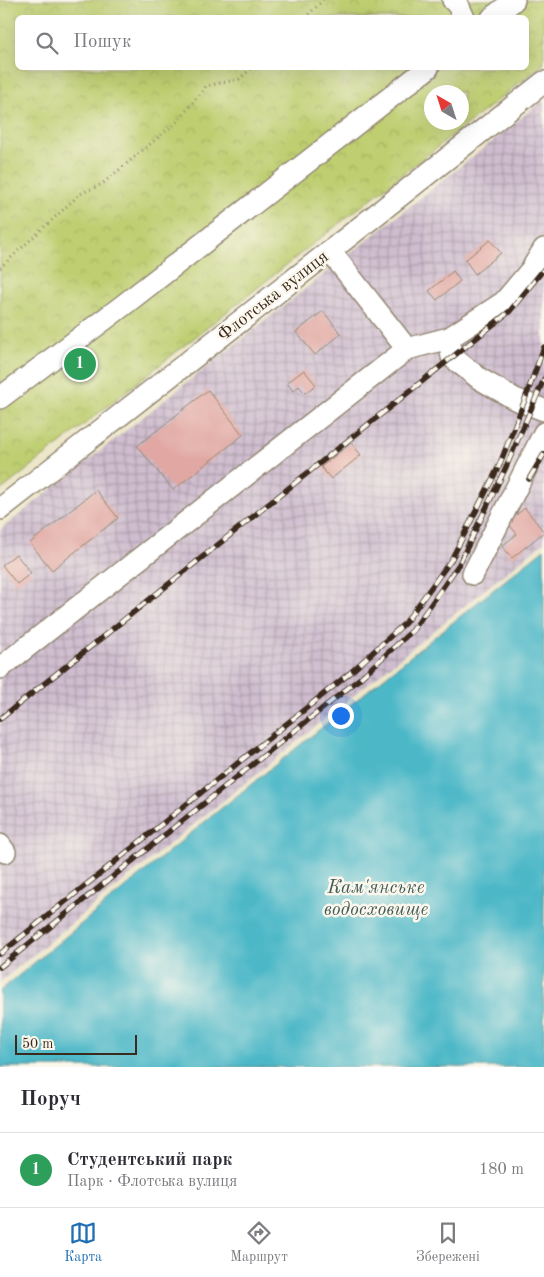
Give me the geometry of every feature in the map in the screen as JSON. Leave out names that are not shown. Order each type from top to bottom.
[{"type":"street","points":[[453,0],[458,5],[463,15]]},
{"type":"street","points":[[496,15],[514,0]]},
{"type":"street","points":[[0,398],[121,307],[425,70]]},
{"type":"street","name":"Флотська вулиця","points":[[0,509],[544,82]]},
{"type":"street","points":[[0,668],[406,349],[449,338],[504,302],[531,270],[544,249]]},
{"type":"street","points":[[330,251],[406,349]]},
{"type":"street","points":[[449,338],[452,357],[480,379],[515,399],[544,410]]},
{"type":"street","points":[[473,574],[544,433]]},
{"type":"path","points":[[308,15],[323,0]]},
{"type":"path","points":[[0,268],[80,194],[102,184],[178,121],[206,86],[239,79],[250,70]]},
{"type":"shaded area","points":[[544,99],[544,542],[0,982],[0,530]]},
{"type":"green space","points":[[0,0],[544,0],[544,64],[469,122],[469,85],[424,85],[424,130],[459,130],[0,491]]},
{"type":"water","name":"Кам'янське водосховище","points":[[544,549],[544,1067],[0,1067],[0,991],[208,819]]},
{"type":"building","points":[[490,240],[501,253],[475,274],[465,260]]},
{"type":"building","points":[[453,271],[460,281],[437,300],[429,291]]},
{"type":"building","points":[[323,311],[341,334],[315,355],[296,332]]},
{"type":"building","points":[[304,370],[316,385],[305,393],[299,386],[293,391],[287,383]]},
{"type":"building","points":[[208,390],[243,435],[173,490],[137,446]]},
{"type":"building","points":[[351,443],[361,455],[331,479],[321,467]]},
{"type":"building","points":[[96,490],[118,518],[52,570],[30,543]]},
{"type":"building","points":[[525,508],[544,532],[512,558],[502,546],[517,534],[507,522]]},
{"type":"building","points":[[16,554],[31,573],[17,584],[2,565]]},
{"type":"railway","points":[[0,719],[510,311],[544,269]]},
{"type":"railway","points":[[0,954],[350,673],[405,623],[451,560],[499,466],[544,347]]},
{"type":"railway","points":[[0,967],[358,680],[413,630],[459,564],[506,467],[544,379]]},
{"type":"railway","points":[[529,479],[544,454]]},
{"type":"place","name":"Студентський парк","points":[[80,364]]}]
